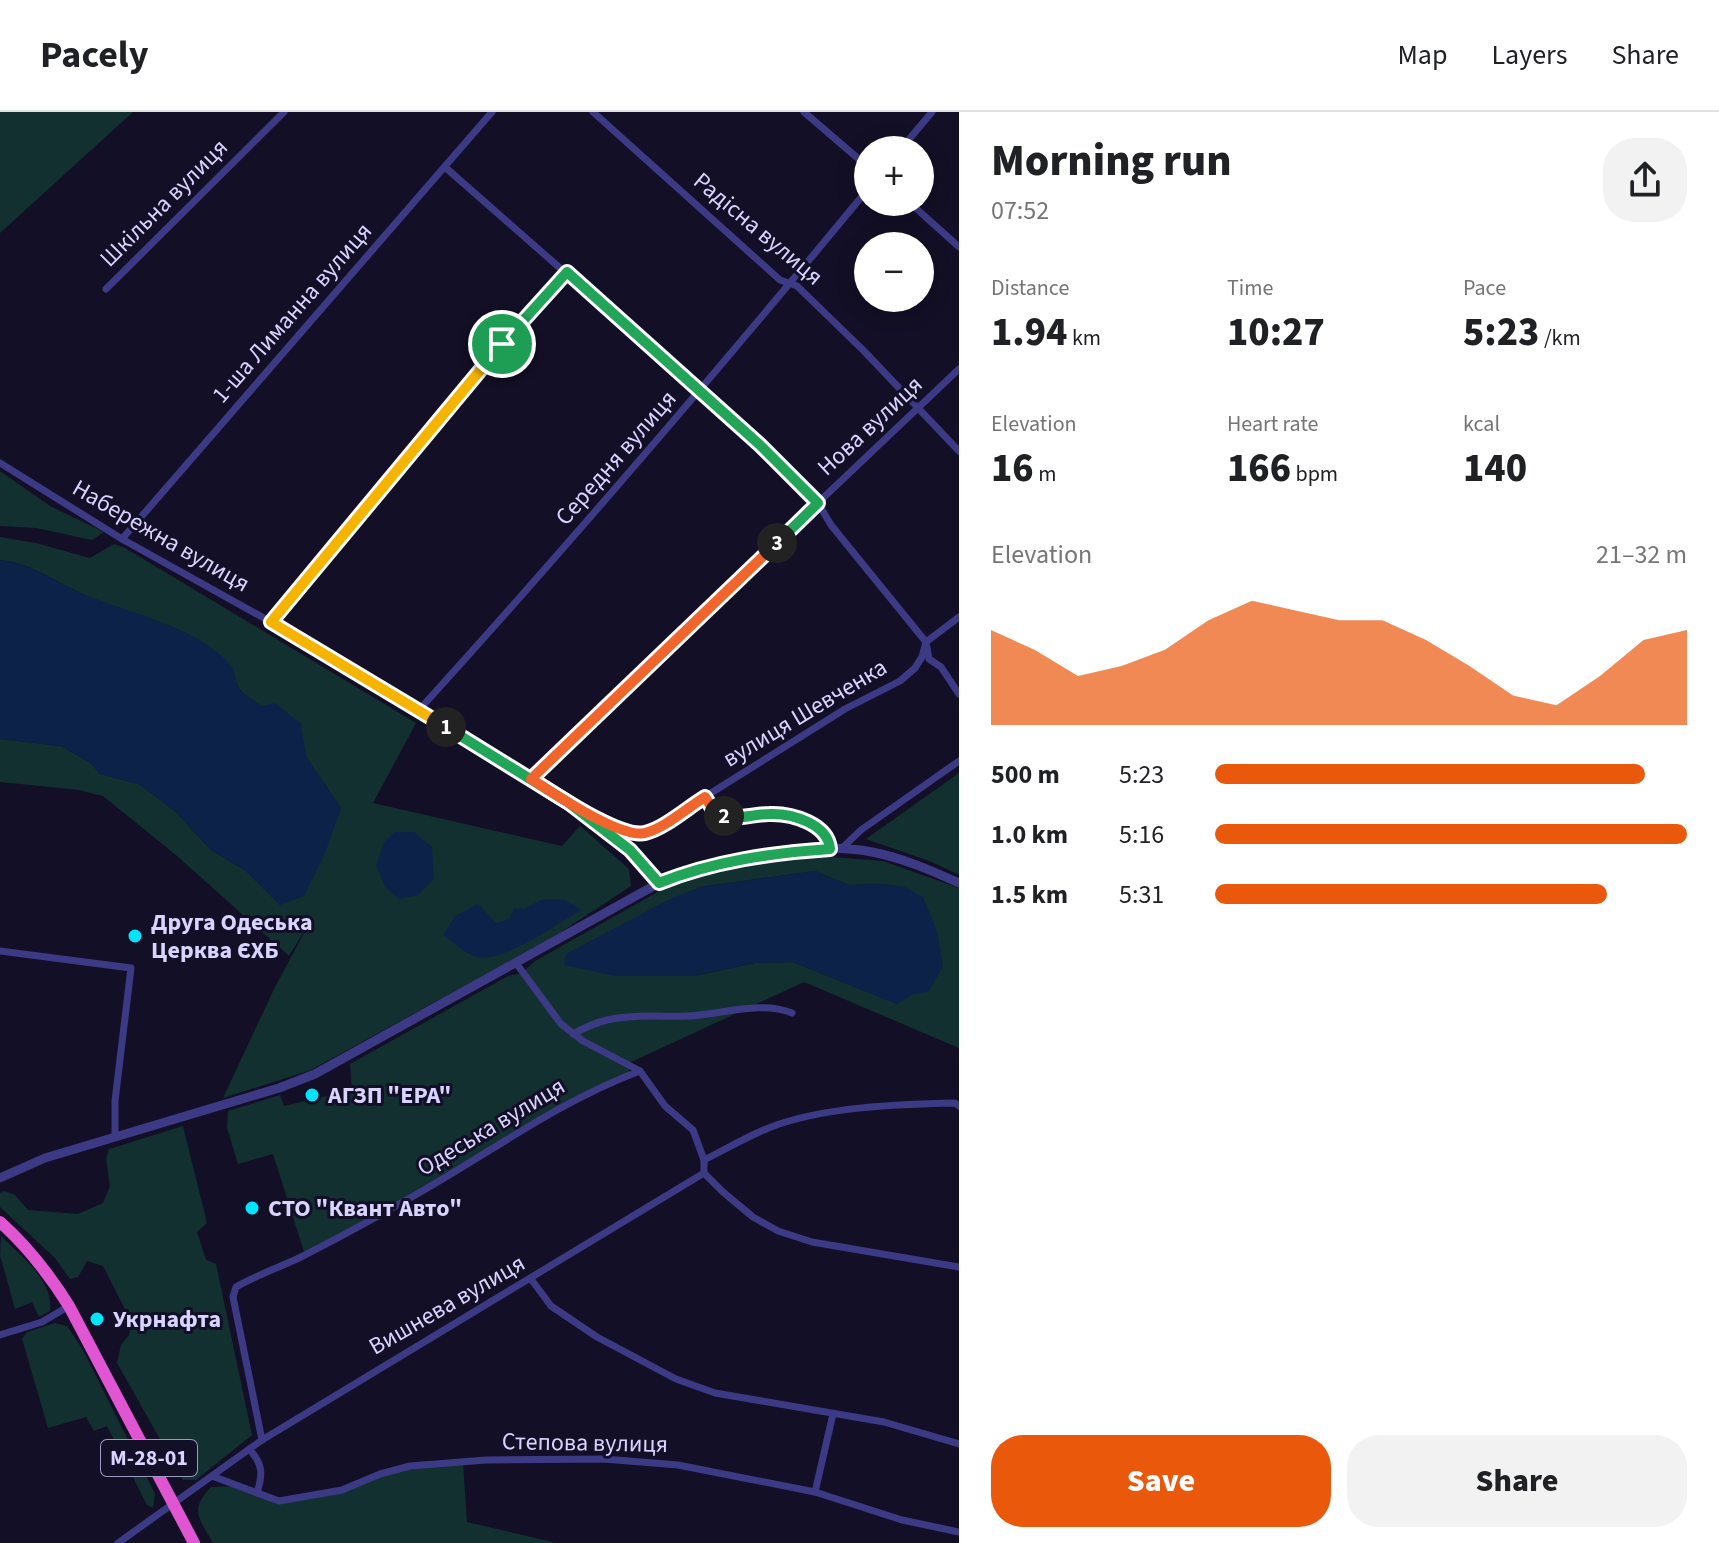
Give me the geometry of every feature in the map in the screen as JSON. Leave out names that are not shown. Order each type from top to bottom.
[{"type":"highway","name":"М-28-01","points":[[0,1222],[32,1253],[69,1306],[194,1543]]},
{"type":"street","name":"Шкільна вулиця","points":[[106,289],[284,112]]},
{"type":"street","name":"1-ша Лиманна вулиця","points":[[122,539],[492,112]]},
{"type":"street","name":"Радісна вулиця","points":[[593,112],[780,280],[797,286],[959,451]]},
{"type":"street","points":[[804,112],[854,155]]},
{"type":"street","points":[[912,136],[932,112]]},
{"type":"street","points":[[446,168],[700,391],[818,503],[831,525],[926,642],[929,659],[941,667],[959,694]]},
{"type":"street","name":"Середня вулиця","points":[[419,710],[542,575],[854,206]]},
{"type":"street","points":[[925,216],[959,247]]},
{"type":"street","points":[[271,622],[502,344],[567,272]]},
{"type":"street","name":"Нова вулиця","points":[[531,779],[959,369]]},
{"type":"street","name":"Набережна вулиця","points":[[0,463],[122,539],[271,622],[419,710],[569,803],[630,850],[659,883]]},
{"type":"street","name":"вулиця Шевченка","points":[[569,803],[634,834],[652,830],[845,709],[900,681],[915,668],[926,642],[959,617]]},
{"type":"street","points":[[842,848],[861,830],[959,761]]},
{"type":"street","points":[[705,797],[712,808],[728,818],[776,814],[815,826],[828,836],[830,849]]},
{"type":"street","points":[[0,1178],[45,1158],[279,1088],[315,1074],[659,883],[711,864],[842,848],[907,860],[959,883]]},
{"type":"street","points":[[0,951],[131,968],[115,1101],[115,1136]]},
{"type":"street","points":[[516,963],[549,1010],[573,1034],[640,1071],[665,1106],[693,1130],[704,1160],[704,1173],[733,1200],[778,1231],[812,1242],[959,1267]]},
{"type":"street","points":[[573,1034],[608,1020],[637,1016],[690,1016],[772,1009],[792,1013]]},
{"type":"street","name":"Одеська вулиця","points":[[262,1440],[233,1297],[236,1287],[305,1255],[409,1199],[571,1102],[640,1071]]},
{"type":"street","points":[[704,1160],[786,1122],[883,1105],[955,1103],[959,1106]]},
{"type":"street","name":"Вишнева вулиця","points":[[118,1543],[262,1440],[704,1173]]},
{"type":"street","points":[[531,1279],[551,1306],[597,1337],[676,1379],[715,1393],[884,1422],[959,1444]]},
{"type":"street","points":[[0,1335],[42,1322],[69,1306]]},
{"type":"street","points":[[815,1492],[833,1414]]},
{"type":"street","points":[[249,1449],[262,1469],[257,1493]]},
{"type":"street","name":"Степова вулиця","points":[[212,1476],[279,1501],[342,1490],[380,1474],[410,1466],[486,1460],[604,1459],[678,1465],[815,1492],[902,1520],[959,1531]]},
{"type":"green space","points":[[0,112],[133,112],[0,233]]},
{"type":"green space","points":[[0,471],[50,506],[104,532],[92,540],[36,528],[0,526]]},
{"type":"green space","points":[[0,537],[90,558],[114,544],[125,548],[416,723],[373,803],[562,846],[580,826],[629,869],[631,886],[555,936],[311,1070],[223,1098],[275,987],[311,920],[289,956],[177,856],[103,796],[79,790],[0,782],[0,739],[61,746],[91,763],[100,774],[139,784],[175,811],[211,850],[245,870],[280,905],[341,808],[306,757],[300,724],[249,698],[238,686],[231,667],[220,656],[172,628],[85,595],[34,569],[0,560]]},
{"type":"green space","points":[[959,773],[959,875],[866,839]]},
{"type":"green space","points":[[820,856],[883,861],[959,888],[959,1048],[804,982],[629,1063],[629,1075],[584,1095],[305,1255],[273,1154],[238,1164],[227,1128],[228,1111],[280,1095],[284,1106],[352,1090],[350,1064],[508,976],[522,973],[535,961],[661,890],[711,871]],"holes":[[[815,871],[849,885],[886,884],[942,966],[936,976],[897,1004],[793,962],[755,963],[694,976],[615,976],[587,943],[700,887]]]},
{"type":"green space","points":[[183,1126],[207,1223],[197,1232],[206,1260],[216,1264],[252,1435],[196,1480],[183,1480],[117,1363],[121,1345],[129,1335],[131,1321],[103,1266],[87,1261],[78,1277],[70,1279],[55,1258],[0,1207],[0,1193],[4,1191],[15,1195],[28,1210],[78,1214],[103,1203],[110,1186],[106,1159],[109,1149]]},
{"type":"green space","points":[[1,1236],[42,1279],[50,1300],[50,1311],[39,1317],[32,1302],[15,1309],[0,1255]]},
{"type":"green space","points":[[55,1323],[67,1326],[83,1350],[155,1494],[153,1508],[147,1505],[107,1426],[94,1431],[86,1417],[48,1428],[22,1339],[27,1332]]},
{"type":"green space","points":[[463,1462],[467,1522],[557,1543],[213,1543],[198,1514],[200,1502],[211,1487],[240,1486],[271,1499],[342,1490],[380,1474]]},
{"type":"water","points":[[0,560],[34,569],[86,595],[181,630],[230,664],[238,687],[246,695],[262,706],[275,703],[301,724],[306,757],[341,808],[325,853],[304,896],[280,905],[245,870],[211,850],[175,811],[139,784],[100,774],[91,763],[61,746],[0,739]]},
{"type":"water","points":[[395,832],[414,832],[432,847],[434,879],[418,895],[399,899],[385,887],[376,865],[384,842]]},
{"type":"water","points":[[815,871],[849,885],[905,887],[923,897],[937,931],[943,966],[928,992],[914,994],[897,1004],[793,962],[755,963],[694,976],[615,976],[564,965],[566,954],[670,899],[700,887]]},
{"type":"water","points":[[543,899],[565,900],[581,910],[513,950],[485,958],[470,954],[443,935],[455,916],[478,904],[496,923],[509,919],[514,908],[524,909]]},
{"type":"place","name":"Друга Одеська Церква ЄХБ","points":[[135,936]]},
{"type":"place","name":"АГЗП \"ЕРА\"","points":[[312,1095]]},
{"type":"place","name":"СТО \"Квант Авто\"","points":[[252,1208]]},
{"type":"place","name":"Укрнафта","points":[[97,1319]]},
{"type":"route","points":[[502,344],[271,622],[569,803],[630,850],[659,883],[711,864],[830,849],[828,836],[815,826],[776,814],[728,818],[712,808],[705,797],[652,830],[634,834],[569,803],[531,779],[818,503],[760,445],[567,272],[502,344]]}]
